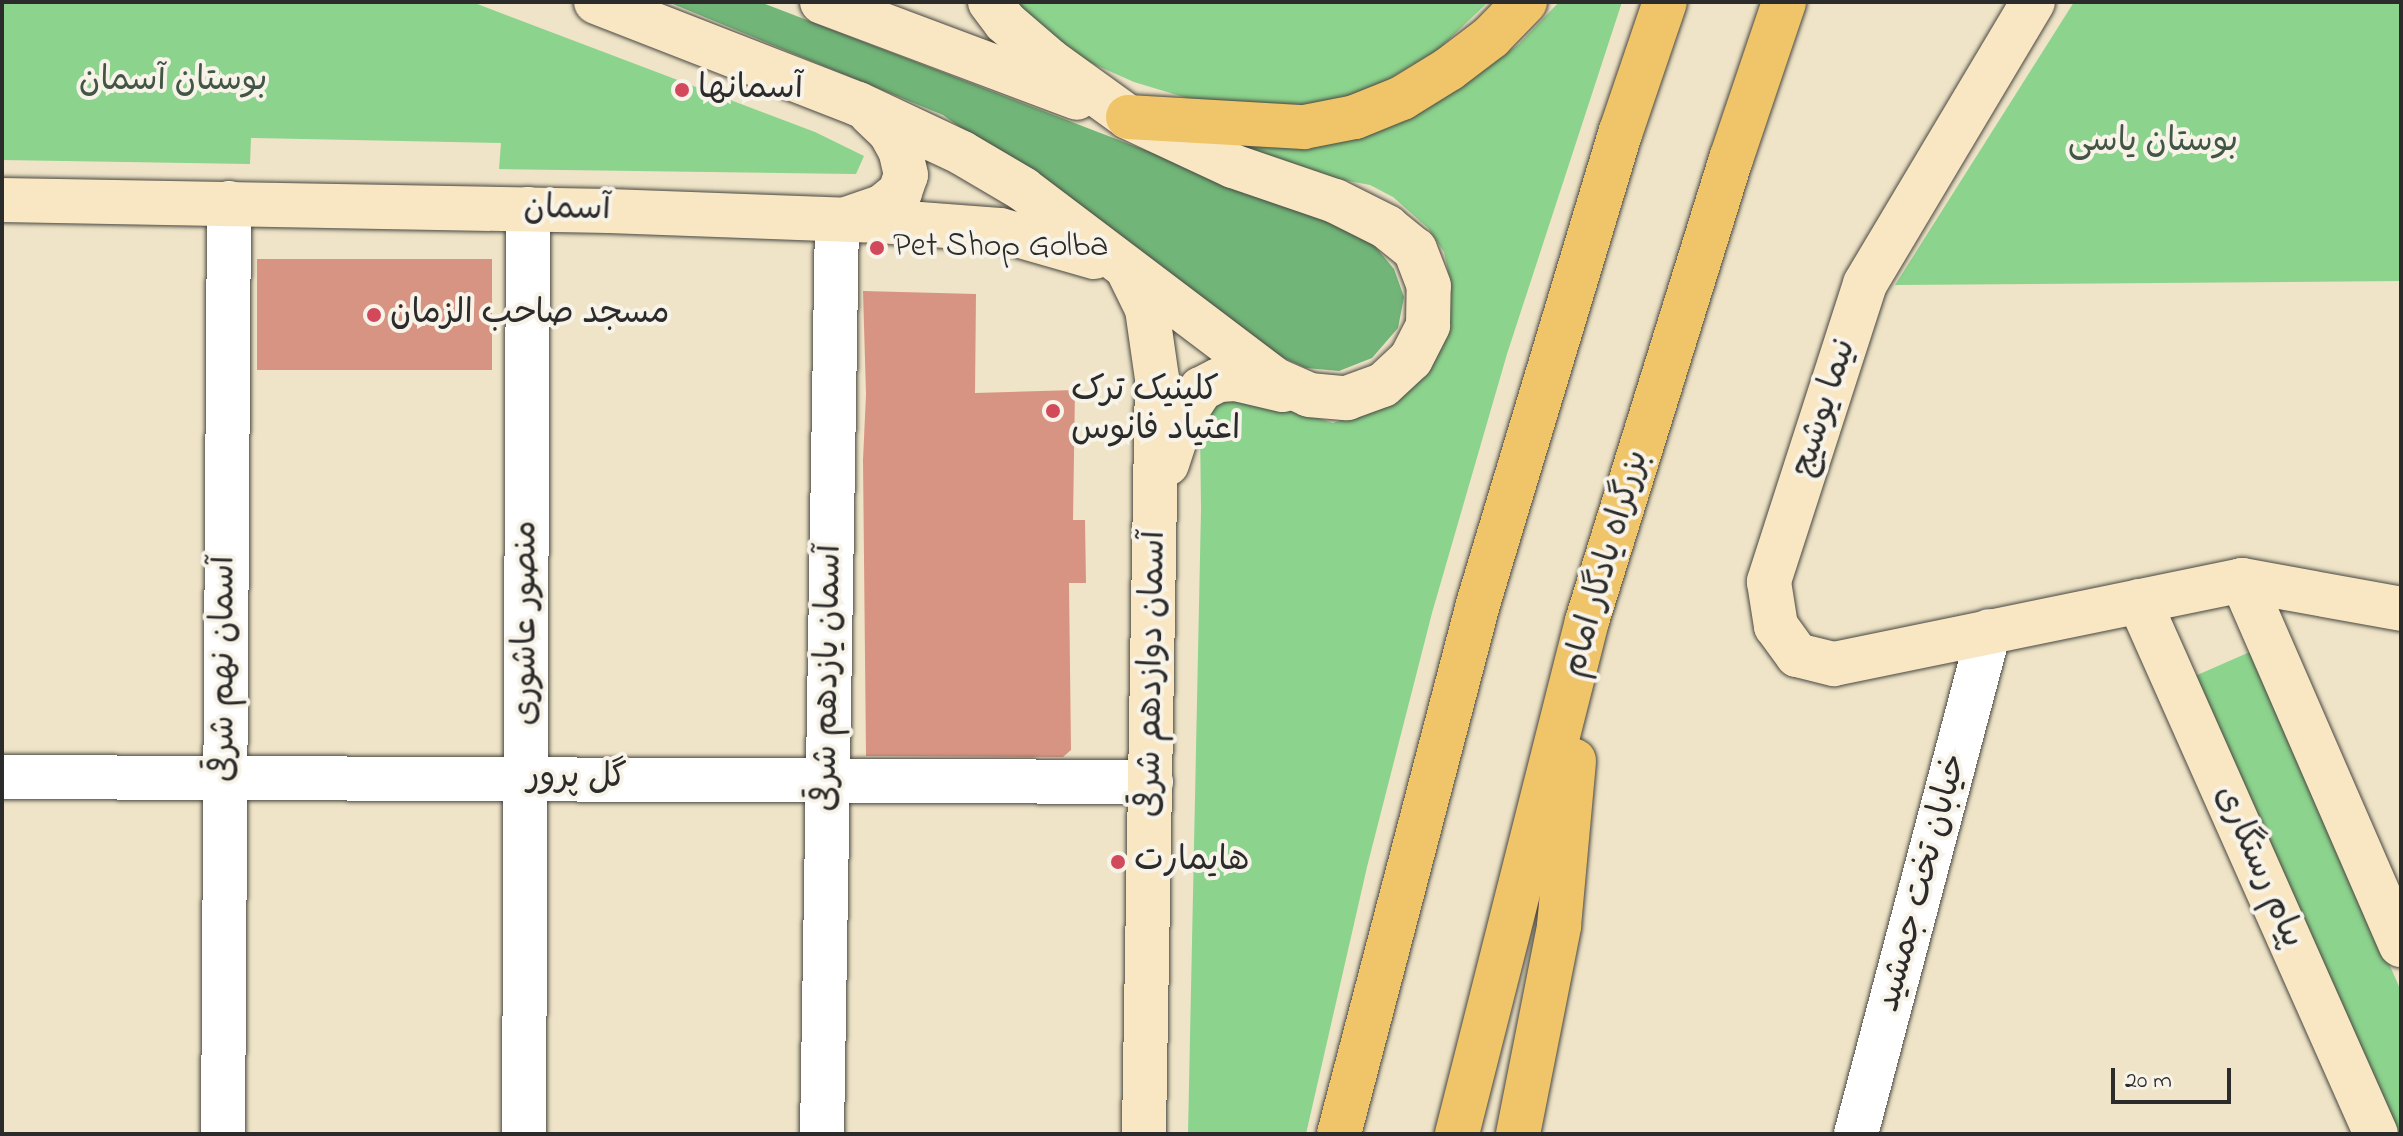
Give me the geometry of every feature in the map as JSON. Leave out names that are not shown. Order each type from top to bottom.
[{"type":"highway","points":[[1128,117],[1304,127],[1355,117],[1402,98],[1449,69],[1491,37],[1525,2]]},
{"type":"highway","points":[[1339,1134],[1478,604],[1617,146],[1665,2]]},
{"type":"highway","name":"بزرگراه یادگار امام","points":[[1457,1134],[1587,621],[1731,159],[1784,2]]},
{"type":"highway","points":[[1518,1134],[1559,926],[1587,621]]},
{"type":"street","points":[[596,2],[858,104],[962,153],[1023,189],[1276,380],[1309,395]]},
{"type":"street","points":[[822,2],[1128,117],[1233,166],[1335,201],[1387,227],[1415,250],[1429,286],[1429,299],[1428,325],[1411,359],[1383,385],[1347,398],[1309,395],[1236,379],[1219,380],[1201,389],[1182,418],[1169,455],[1155,525]]},
{"type":"street","points":[[990,2],[1005,22],[1049,60],[1128,117]]},
{"type":"street","name":"نیما یوشیج","points":[[2033,2],[1865,284],[1769,582],[1776,626],[1797,655],[1834,664],[2242,580]]},
{"type":"street","points":[[837,222],[883,206],[900,192],[906,175],[906,161],[890,132],[858,104]]},
{"type":"street","name":"آسمان","points":[[2,200],[528,209],[1000,230],[1127,267]]},
{"type":"street","name":"آسمان نهم شرقی","points":[[223,1134],[229,203]]},
{"type":"street","name":"منصور عاشوری","points":[[524,1134],[528,209]]},
{"type":"street","name":"آسمان یازدهم شرقی","points":[[822,1134],[837,222]]},
{"type":"street","name":"آسمان دوازدهم شرقی","points":[[1127,267],[1147,309],[1154,343],[1155,525],[1144,1134]]},
{"type":"street","points":[[2242,580],[2401,609]]},
{"type":"street","points":[[2242,580],[2401,945]]},
{"type":"street","name":"پیام رستگاری","points":[[2139,601],[2376,1134]]},
{"type":"street","name":"خیابان تخت جمشید","points":[[1856,1134],[1989,631]]},
{"type":"street","name":"گل پرور","points":[[2,777],[1151,782]]},
{"type":"green space","name":"بوستان آسمان","points":[[2,2],[472,2],[815,132],[864,156],[856,174],[499,169],[501,143],[251,138],[250,164],[2,160]]},
{"type":"green space","points":[[668,2],[760,2],[1345,227],[1374,245],[1394,269],[1404,297],[1398,328],[1372,358],[1339,371],[1306,368],[1275,354],[943,115]]},
{"type":"green space","points":[[1012,2],[1488,2],[1439,49],[1349,103],[1242,109],[1187,98],[1134,82],[1057,48]]},
{"type":"green space","points":[[1559,2],[1622,2],[1507,354],[1432,613],[1367,867],[1306,1134],[1188,1134],[1200,427],[1223,398],[1243,394],[1333,423],[1392,403],[1440,344],[1450,317],[1451,285],[1444,252],[1428,228],[1393,197],[1370,185],[1292,170],[1196,131],[1456,90],[1519,44]]},
{"type":"green space","name":"بوستان یاسی","points":[[2074,2],[2401,2],[2401,281],[1895,285]]},
{"type":"green space","points":[[2252,651],[2401,991],[2401,1134],[2397,1134],[2195,676]]},
{"type":"building","name":"مسجد صاحب الزمان","points":[[257,259],[492,259],[492,370],[257,370]]},
{"type":"building","points":[[863,291],[976,294],[975,393],[1075,390],[1073,520],[1085,520],[1086,583],[1069,583],[1071,750],[1063,757],[866,756]]},
{"type":"place","name":"آسمانها","points":[[682,90]]},
{"type":"place","name":"Pet Shop Golba","points":[[877,248]]},
{"type":"place","name":"مسجد صاحب الزمان","points":[[374,315]]},
{"type":"place","name":"کلینیک ترک اعتیاد فانوس","points":[[1053,411]]},
{"type":"place","name":"هایمارت","points":[[1118,862]]}]
